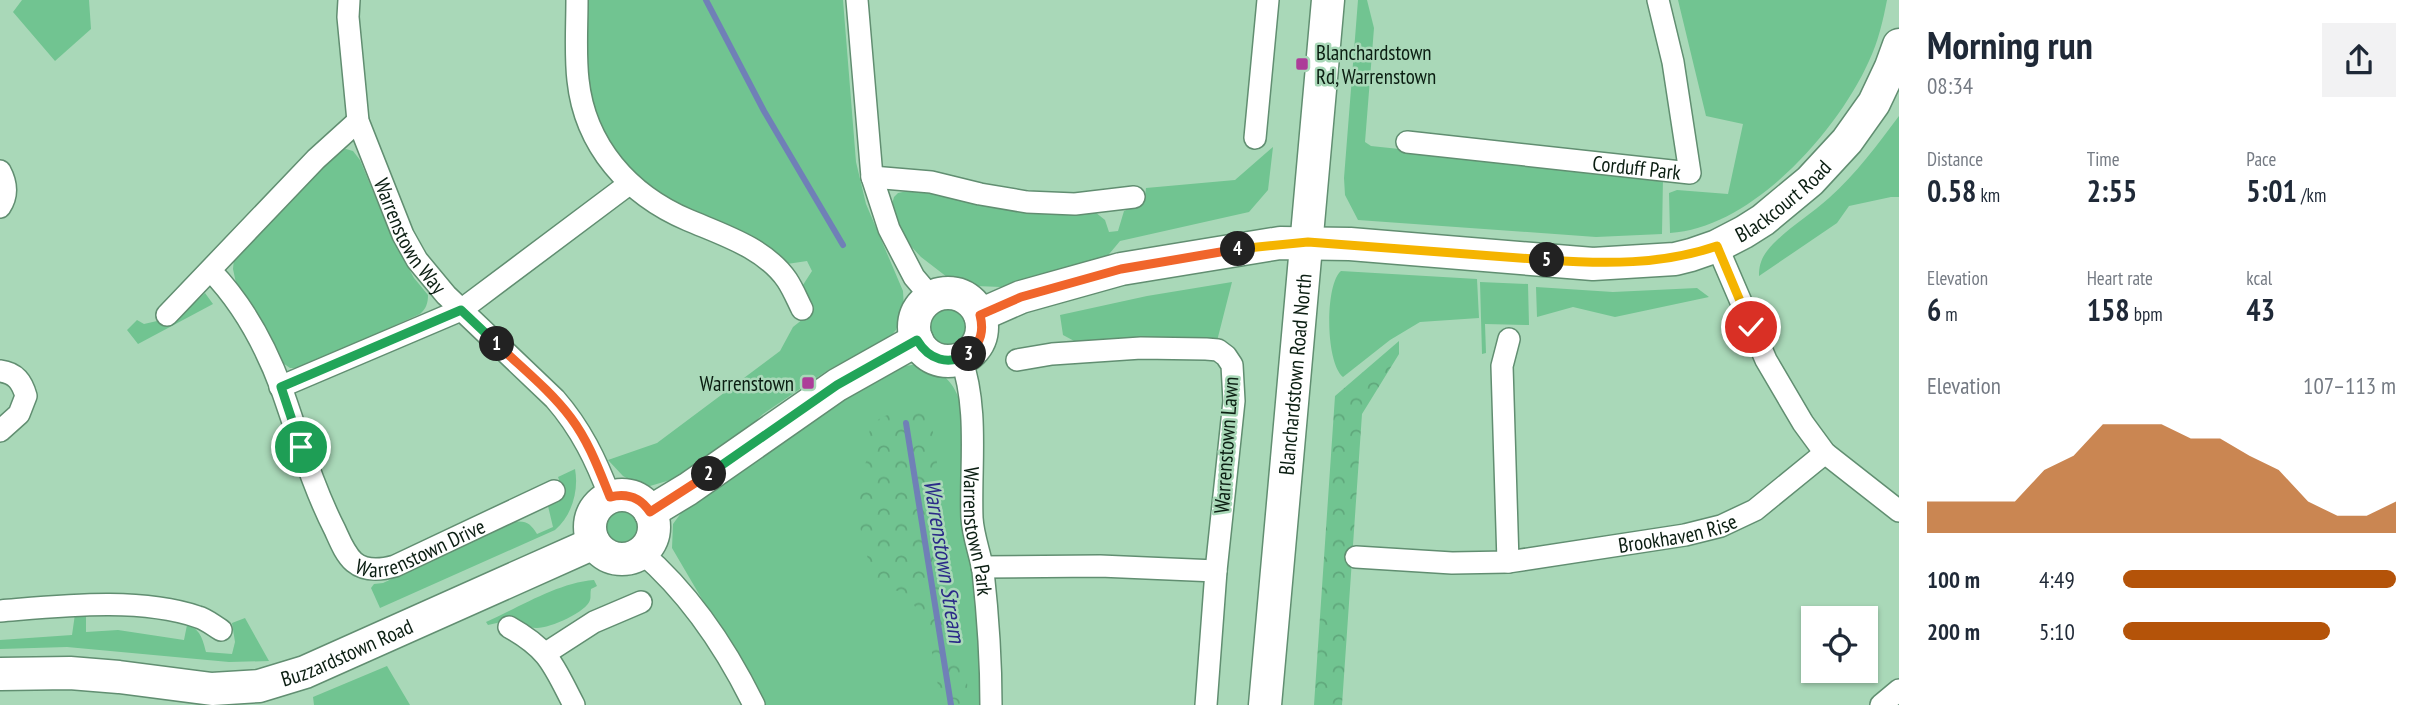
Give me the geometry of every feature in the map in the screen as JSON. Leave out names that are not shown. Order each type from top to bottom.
[{"type":"street","name":"Warrenstown Way","points":[[349,0],[348,17],[358,121],[388,203],[403,235],[420,264],[461,310],[555,399],[571,418],[595,458],[610,497]]},
{"type":"street","points":[[577,0],[578,82],[585,112],[600,146],[629,184],[665,210],[724,235],[765,257],[788,281],[802,309]]},
{"type":"street","points":[[857,0],[872,177],[889,229],[914,277],[932,297]]},
{"type":"street","points":[[1255,138],[1268,0]]},
{"type":"street","name":"Blanchardstown Road North","points":[[1265,705],[1328,0]]},
{"type":"street","name":"Corduff Park","points":[[1408,142],[1690,173],[1673,62],[1654,0]]},
{"type":"street","name":"Blackcourt Road","points":[[1308,242],[1593,264],[1675,259],[1717,246],[1763,220],[1810,181],[1847,141],[1874,103],[1892,67],[1899,45]]},
{"type":"street","points":[[167,315],[316,159],[358,121]]},
{"type":"street","points":[[0,171],[6,184],[6,198],[0,207]]},
{"type":"street","points":[[872,177],[931,182],[1027,202],[1075,204],[1134,197]]},
{"type":"street","points":[[281,387],[461,310],[629,184]]},
{"type":"street","points":[[980,315],[1021,297],[1121,269],[1238,249],[1308,242]]},
{"type":"street","points":[[1717,246],[1766,360],[1803,423],[1825,453],[1899,511]]},
{"type":"street","name":"Warrenstown Drive","points":[[211,271],[236,300],[247,318],[281,387],[321,503],[341,545],[354,562],[377,570],[395,566],[554,491]]},
{"type":"street","points":[[943,293],[965,297],[975,305],[980,315],[982,326],[977,345],[961,359],[950,361],[930,356],[917,340],[915,320],[924,303],[932,297],[943,293]]},
{"type":"street","points":[[1507,562],[1502,366],[1508,339]]},
{"type":"street","points":[[650,512],[688,489],[837,385],[917,340]]},
{"type":"street","name":"Warrenstown Lawn","points":[[1017,360],[1052,354],[1141,348],[1218,350],[1226,356],[1234,374],[1234,401],[1216,571],[1206,705]]},
{"type":"street","name":"Warrenstown Park","points":[[961,359],[970,396],[972,520],[982,567],[991,649],[991,705]]},
{"type":"street","points":[[0,371],[12,374],[18,379],[26,396],[19,414],[0,431]]},
{"type":"street","name":"Brookhaven Rise","points":[[1356,557],[1452,564],[1507,562],[1685,536],[1721,526],[1755,510],[1825,453]]},
{"type":"street","points":[[628,495],[645,504],[650,512],[654,529],[648,546],[641,552],[621,559],[601,551],[594,542],[591,522],[601,503],[610,497],[628,495]]},
{"type":"street","name":"Buzzardstown Road","points":[[0,674],[69,673],[212,690],[259,686],[328,662],[594,542]]},
{"type":"street","points":[[641,552],[678,588],[695,609],[733,666],[754,705]]},
{"type":"street","points":[[982,567],[1100,566],[1216,571]]},
{"type":"street","points":[[546,653],[594,622],[641,602]]},
{"type":"street","points":[[0,611],[83,605],[148,607],[200,617],[221,631]]},
{"type":"street","points":[[509,626],[531,639],[546,653],[574,705]]},
{"type":"street","points":[[1881,705],[1899,690]]},
{"type":"green space","points":[[22,0],[89,0],[91,29],[55,61],[13,12]]},
{"type":"green space","points":[[586,0],[843,0],[856,162],[866,204],[903,291],[904,308],[896,330],[889,338],[828,370],[763,414],[731,444],[677,478],[650,486],[639,485],[623,476],[608,460],[657,443],[780,351],[793,327],[813,311],[801,288],[812,271],[807,261],[787,264],[687,212],[637,178],[601,131],[586,80]]},
{"type":"green space","points":[[1358,0],[1367,0],[1374,28],[1365,142],[1371,146],[1663,177],[1662,234],[1596,237],[1358,220],[1345,195],[1344,178]]},
{"type":"green space","points":[[1678,0],[1887,0],[1875,46],[1855,89],[1814,145],[1761,195],[1731,214],[1701,227],[1670,233],[1669,193],[1677,190],[1728,194],[1743,124],[1706,116]]},
{"type":"green space","points":[[1899,116],[1899,197],[1849,206],[1837,223],[1759,276],[1767,251],[1781,236],[1839,189]]},
{"type":"green space","points":[[1273,147],[1268,190],[1249,212],[1120,241],[1105,259],[1001,287],[976,286],[947,277],[908,243],[891,208],[898,193],[917,189],[1004,209],[1057,213],[1095,212],[1105,220],[1109,232],[1118,231],[1124,211],[1144,203],[1146,188],[1235,180]]},
{"type":"green space","points":[[339,150],[353,151],[360,160],[391,235],[414,278],[428,295],[427,303],[420,314],[301,368],[290,368],[280,361],[236,283],[234,259]]},
{"type":"green space","points":[[1341,271],[1477,279],[1479,318],[1420,322],[1390,340],[1343,377],[1333,356],[1329,323],[1332,291]]},
{"type":"green space","points":[[1232,282],[1217,341],[1144,339],[1076,342],[1063,335],[1060,315],[1147,296]]},
{"type":"green space","points":[[1480,282],[1528,284],[1529,325],[1485,324],[1486,353],[1482,354]]},
{"type":"green space","points":[[1536,287],[1613,292],[1697,288],[1709,297],[1615,317],[1573,307],[1537,317]]},
{"type":"green space","points":[[205,293],[213,304],[138,344],[127,330],[137,320],[144,324],[157,321],[171,324]]},
{"type":"green space","points":[[947,304],[956,305],[963,310],[968,317],[968,335],[963,342],[956,347],[947,348],[938,347],[931,342],[926,335],[925,326],[926,317],[931,310],[938,305]]},
{"type":"green space","points":[[1399,341],[1399,354],[1362,414],[1342,705],[1314,705],[1335,396]]},
{"type":"green space","points":[[918,364],[946,378],[955,390],[961,406],[970,557],[982,627],[984,705],[764,705],[672,548],[673,524],[684,509],[845,396],[899,367]]},
{"type":"green space","points":[[913,410],[923,412],[932,426],[970,705],[940,705],[934,661],[922,621],[908,594],[874,584],[856,511],[855,492],[867,459],[870,426],[890,414]]},
{"type":"green space","points":[[575,469],[573,502],[566,518],[555,530],[380,608],[371,588],[374,584],[383,583],[514,522],[528,524],[537,534],[553,527],[548,506],[564,493],[558,477]]},
{"type":"green space","points":[[622,506],[637,512],[643,527],[637,542],[622,548],[607,542],[601,527],[607,512]]},
{"type":"green space","points":[[594,580],[597,586],[591,589],[587,605],[558,623],[536,628],[515,619],[488,625],[486,622],[539,596]]},
{"type":"green space","points":[[86,613],[86,632],[118,630],[184,640],[187,625],[198,632],[206,652],[232,654],[235,642],[232,623],[245,618],[269,661],[229,662],[67,647],[0,649],[0,640],[72,635],[75,614]]},
{"type":"green space","points":[[387,666],[410,705],[314,705],[313,697]]},
{"type":"waterway","name":"Warrenstown Stream","points":[[706,0],[764,111],[843,245]]},
{"type":"waterway","name":"Warrenstown Stream","points":[[906,423],[951,705]]},
{"type":"place","name":"Blanchardstown Rd, Warrenstown","points":[[1302,64]]},
{"type":"place","name":"Warrenstown","points":[[808,383]]},
{"type":"route","points":[[301,447],[281,387],[461,310],[555,399],[571,418],[595,458],[610,497],[628,495],[645,504],[650,512],[688,489],[837,385],[917,340],[930,356],[950,361],[961,359],[977,345],[981,336],[980,315],[1021,297],[1121,269],[1238,249],[1308,242],[1593,264],[1675,259],[1717,246],[1751,327]]}]
